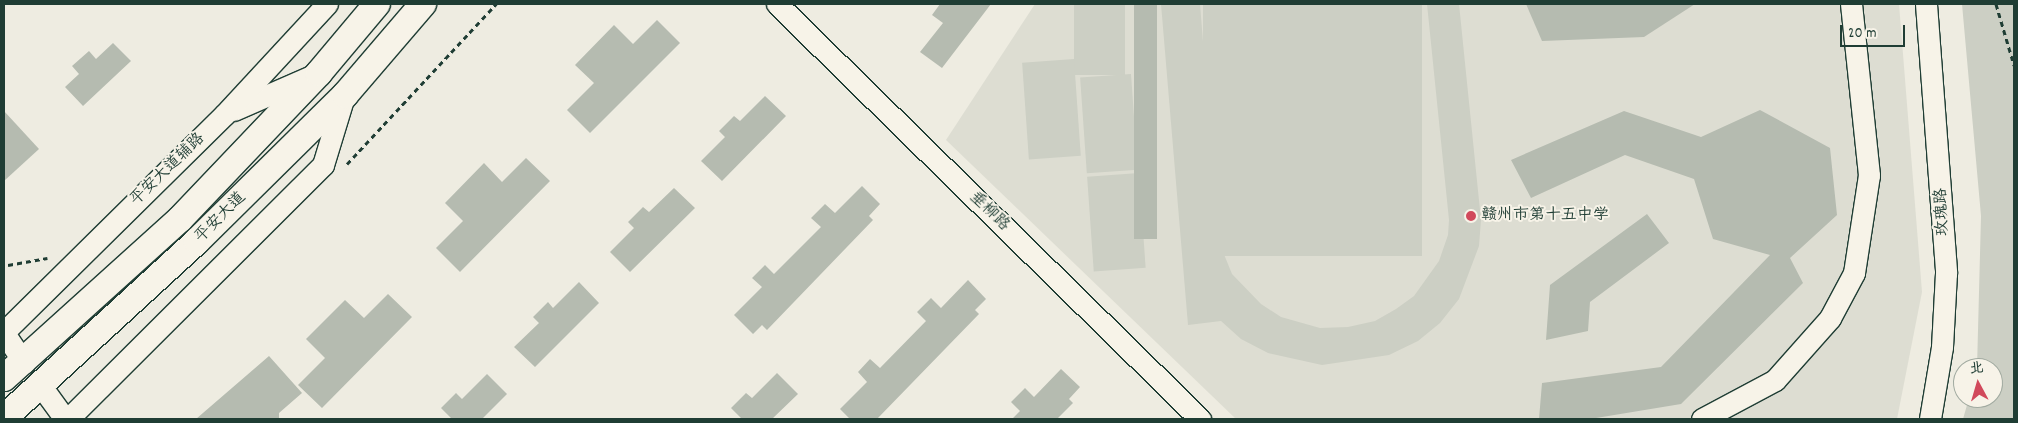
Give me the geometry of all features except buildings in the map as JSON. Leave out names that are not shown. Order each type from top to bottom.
[{"type":"main road","name":"平安大道","points":[[14,371],[180,219],[318,73],[377,4]]},
{"type":"main road","name":"平安大道","points":[[4,418],[197,241],[345,95],[423,4]]},
{"type":"street","name":"平安大道辅路","points":[[4,333],[225,114],[327,4]]},
{"type":"street","name":"垂柳路","points":[[777,4],[1200,419]]},
{"type":"street","points":[[1702,419],[1775,380],[1830,318],[1854,273],[1870,175],[1852,4]]},
{"type":"street","name":"玫瑰路","points":[[1926,4],[1946,273],[1942,347],[1930,419]]},
{"type":"street","points":[[225,114],[318,73]]},
{"type":"street","points":[[41,386],[67,419],[323,164],[345,95]]},
{"type":"street","points":[[4,333],[14,371]]},
{"type":"path","points":[[1996,4],[2014,65]]},
{"type":"shaded area","name":"赣州市第十五中学","points":[[1035,4],[1899,4],[1922,292],[1897,419],[1236,419],[946,140]]},
{"type":"shaded area","points":[[1074,4],[1125,4],[1125,75],[1074,75]]},
{"type":"shaded area","points":[[1161,4],[1200,4],[1219,242],[1232,274],[1261,304],[1281,317],[1320,328],[1348,327],[1375,321],[1414,296],[1439,261],[1448,235],[1449,220],[1427,4],[1459,4],[1481,220],[1479,246],[1459,299],[1440,323],[1418,341],[1389,355],[1322,365],[1268,353],[1241,339],[1221,321],[1188,325]]},
{"type":"shaded area","points":[[1203,4],[1422,4],[1422,256],[1203,256]]},
{"type":"shaded area","points":[[1962,4],[2014,4],[2014,419],[1963,419],[1966,408],[2003,408],[2003,358],[1977,358],[1981,216]]},
{"type":"shaded area","points":[[1074,59],[1081,156],[1029,159],[1022,63]]},
{"type":"shaded area","points":[[1131,74],[1138,170],[1087,173],[1080,78]]},
{"type":"shaded area","points":[[1139,173],[1146,268],[1094,271],[1087,177]]},
{"type":"place","name":"赣州市第十五中学","points":[[1471,216]]}]
